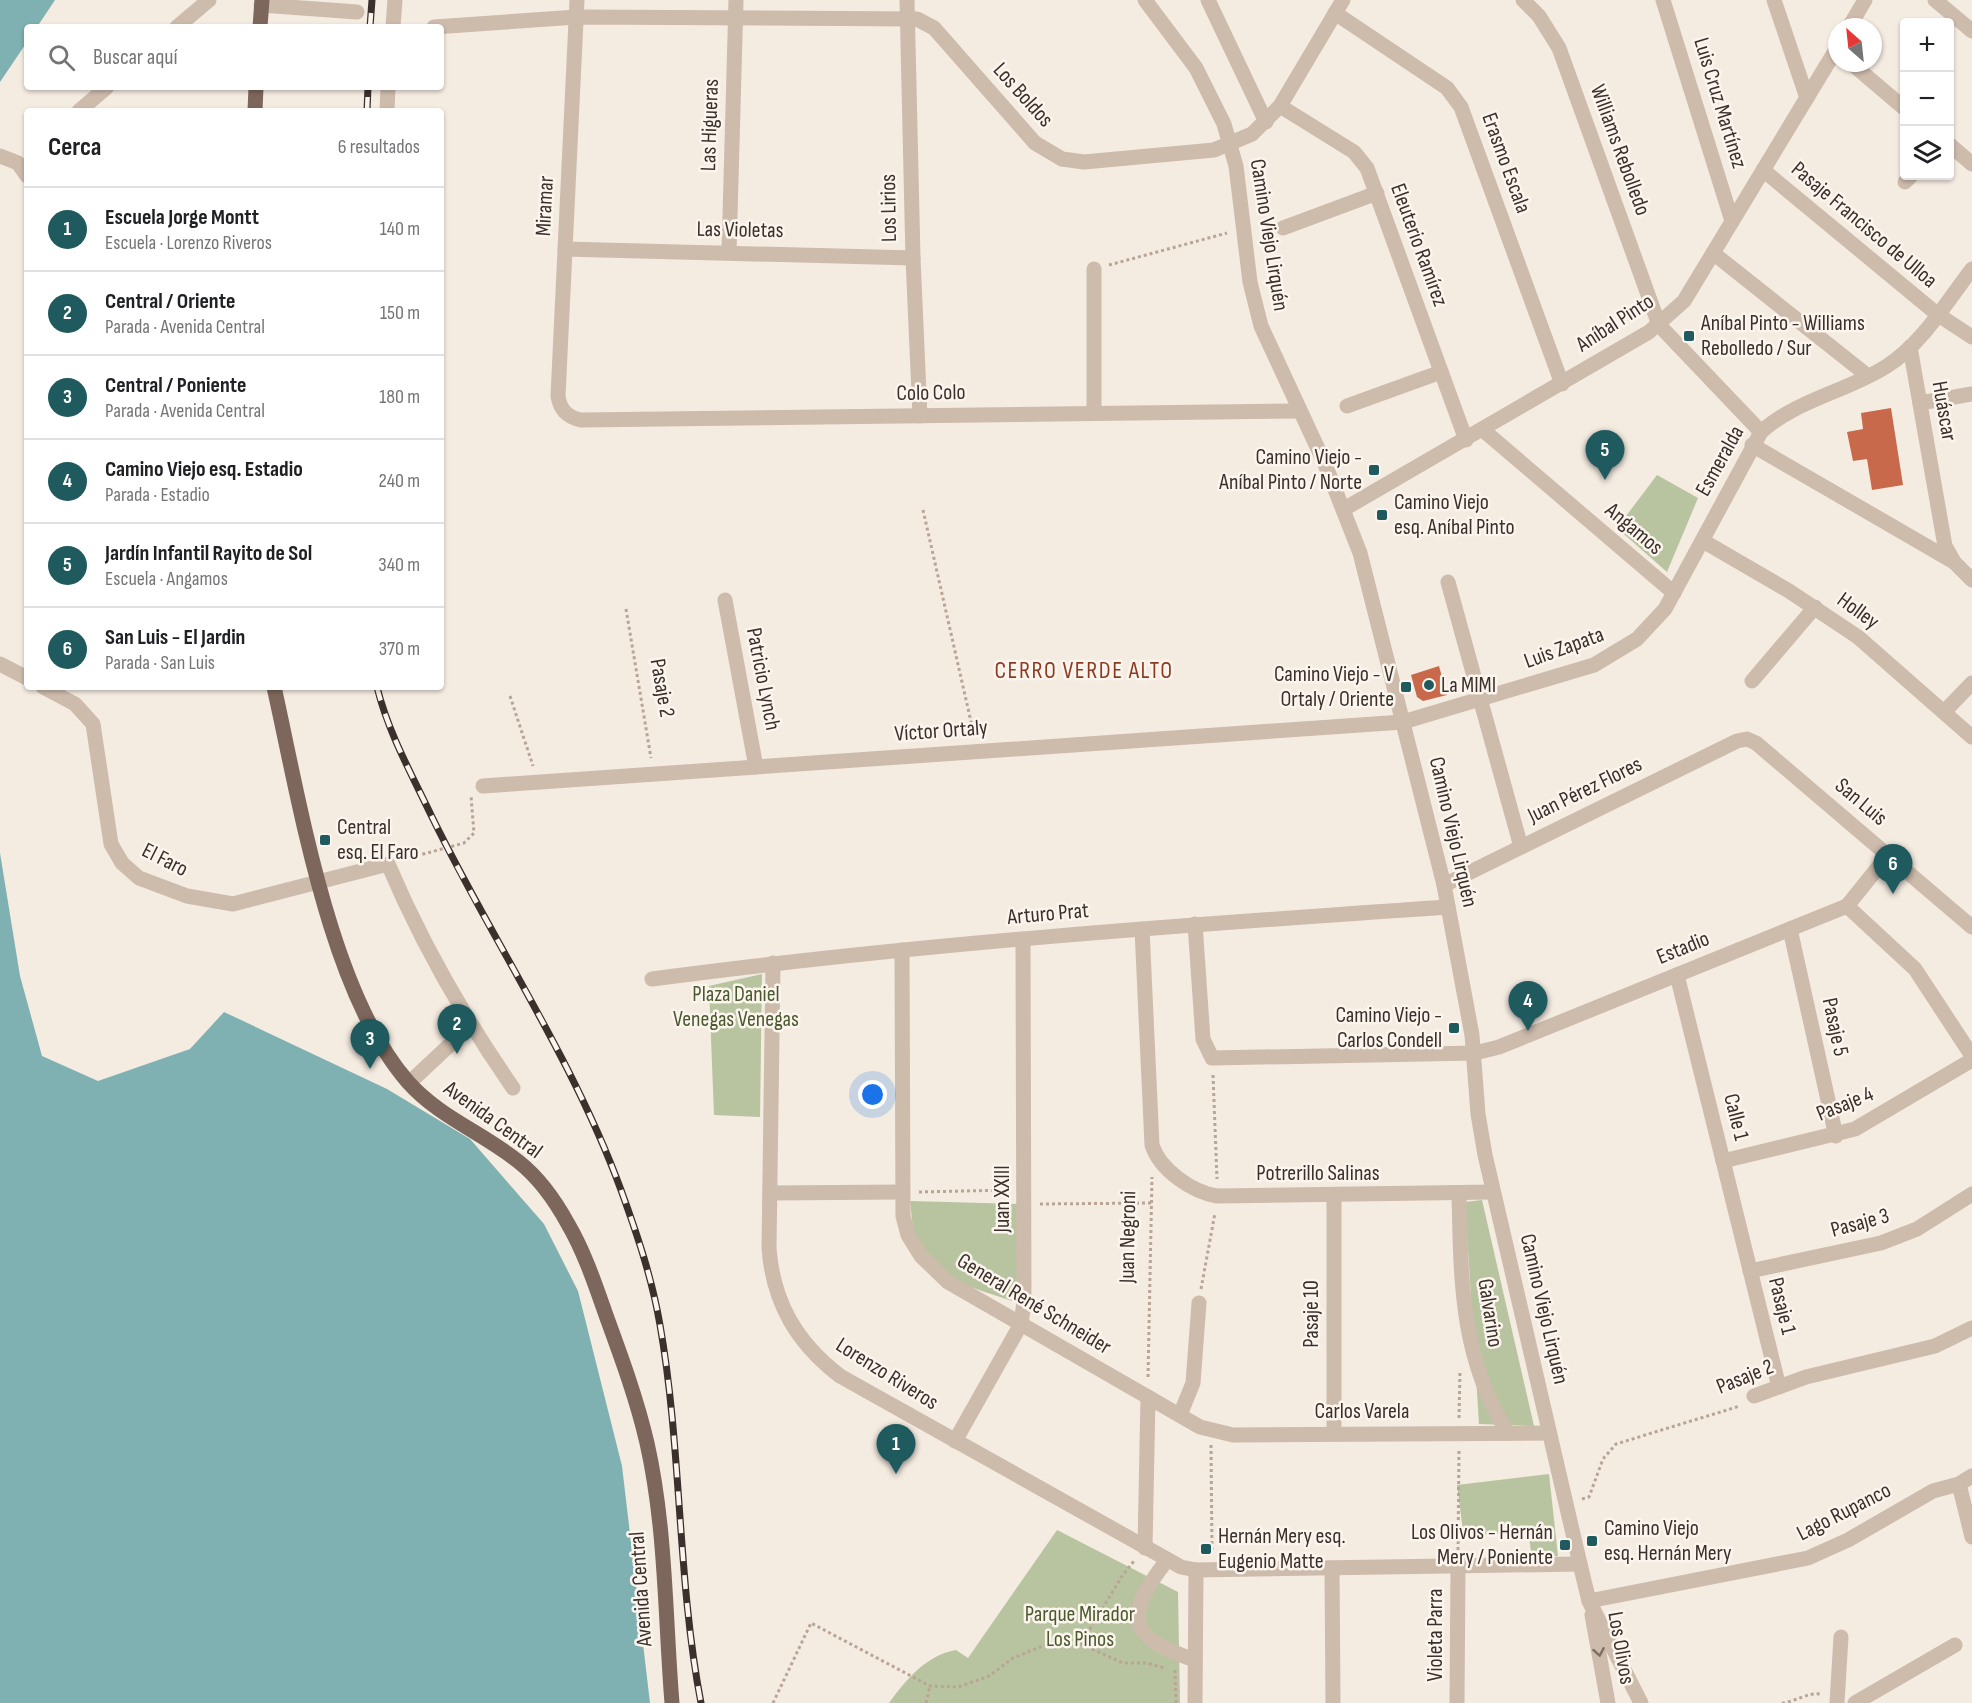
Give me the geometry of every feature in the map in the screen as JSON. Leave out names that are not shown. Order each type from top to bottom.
[{"type":"main road","points":[[260,24],[262,2]]},
{"type":"main road","points":[[255,108],[256,90]]},
{"type":"main road","name":"Avenida Central","points":[[275,690],[320,881],[340,949],[363,1008],[383,1047],[409,1083],[441,1111],[524,1166],[554,1202],[576,1240],[620,1354],[647,1445],[658,1518],[672,1703]]},
{"type":"street","points":[[181,24],[209,0]]},
{"type":"street","points":[[393,24],[395,0]]},
{"type":"street","name":"Miramar","points":[[565,412],[558,396],[577,0]]},
{"type":"street","name":"Las Higueras","points":[[729,252],[736,0]]},
{"type":"street","name":"Los Lirios","points":[[907,0],[913,258],[920,416]]},
{"type":"street","name":"Camino Viejo Lirquén","points":[[1145,0],[1196,68],[1216,104],[1231,145],[1250,282],[1261,326],[1344,509],[1367,577],[1444,885],[1475,1053],[1478,1114],[1493,1192],[1589,1601],[1641,1703]]},
{"type":"street","points":[[1208,0],[1266,122]]},
{"type":"street","name":"Williams Rebolledo","points":[[1522,0],[1539,16],[1559,48],[1659,325]]},
{"type":"street","name":"Luis Cruz Martínez","points":[[1663,0],[1732,221]]},
{"type":"street","points":[[1774,0],[1807,98]]},
{"type":"street","points":[[1854,18],[1864,0]]},
{"type":"street","points":[[1935,0],[1972,31]]},
{"type":"street","points":[[262,2],[357,12]]},
{"type":"street","name":"Los Boldos","points":[[444,26],[577,17],[917,20],[934,27],[1035,143],[1062,159],[1084,162],[1194,152],[1231,145],[1252,134],[1280,106],[1339,7]]},
{"type":"street","name":"Erasmo Escala","points":[[1339,7],[1438,81],[1454,96],[1461,107],[1562,384]]},
{"type":"street","name":"Aníbal Pinto","points":[[1344,509],[1562,384],[1659,325],[1683,301],[1828,64]]},
{"type":"street","points":[[1862,72],[1900,104]]},
{"type":"street","points":[[82,108],[104,90]]},
{"type":"street","points":[[387,108],[388,90]]},
{"type":"street","name":"Eleuterio Ramírez","points":[[1280,106],[1354,152],[1367,168],[1466,440]]},
{"type":"street","points":[[1954,149],[1972,164]]},
{"type":"street","points":[[0,156],[24,165]]},
{"type":"street","name":"Pasaje Francisco de Ulloa","points":[[1763,170],[1937,314],[1972,338]]},
{"type":"street","points":[[1283,228],[1377,193]]},
{"type":"street","name":"Las Violetas","points":[[566,249],[913,258]]},
{"type":"street","points":[[1713,253],[1868,376]]},
{"type":"street","points":[[1094,269],[1094,413]]},
{"type":"street","name":"Esmeralda","points":[[1674,593],[1761,432],[1781,417],[1890,364],[1910,347],[1972,269]]},
{"type":"street","points":[[1659,325],[1761,432]]},
{"type":"street","name":"Huáscar","points":[[1910,347],[1943,537],[1954,562],[1972,580]]},
{"type":"street","points":[[1347,406],[1442,372]]},
{"type":"street","points":[[1920,403],[1972,394]]},
{"type":"street","name":"Colo Colo","points":[[565,412],[581,420],[1299,411]]},
{"type":"street","name":"Angamos","points":[[1482,430],[1674,593]]},
{"type":"street","points":[[1752,445],[1954,562]]},
{"type":"street","name":"Holley","points":[[1702,541],[1815,607],[1874,650],[1972,737]]},
{"type":"street","points":[[1448,582],[1521,847]]},
{"type":"street","name":"Luis Zapata","points":[[1403,722],[1579,670],[1609,658],[1637,639],[1652,625],[1674,593]]},
{"type":"street","name":"Patricio Lynch","points":[[725,600],[756,767]]},
{"type":"street","points":[[1752,681],[1815,607]]},
{"type":"street","points":[[0,664],[24,676]]},
{"type":"street","points":[[1944,712],[1972,683]]},
{"type":"street","name":"El Faro","points":[[49,690],[75,704],[88,717],[95,732],[111,843],[122,863],[139,878],[187,896],[233,904],[256,900],[388,864]]},
{"type":"street","points":[[75,690],[75,704]]},
{"type":"street","name":"Víctor Ortaly","points":[[483,786],[1403,722]]},
{"type":"street","name":"Juan Pérez Flores","points":[[1444,885],[1737,741],[1747,739]]},
{"type":"street","name":"San Luis","points":[[1747,739],[1756,743],[1972,927]]},
{"type":"street","name":"Estadio","points":[[1195,924],[1203,1039],[1212,1058],[1475,1053],[1499,1047],[1847,906],[1888,855]]},
{"type":"street","points":[[388,864],[429,953],[470,1026],[513,1088]]},
{"type":"street","points":[[1847,906],[1915,969],[1934,994],[1972,1058]]},
{"type":"street","name":"Arturo Prat","points":[[652,979],[773,963],[1023,939],[1195,924],[1448,907]]},
{"type":"street","points":[[1142,929],[1152,1144],[1157,1156]]},
{"type":"street","name":"Pasaje 5","points":[[1790,929],[1836,1136]]},
{"type":"street","name":"Juan XXIII","points":[[955,1441],[1021,1324],[1024,1302],[1023,939]]},
{"type":"street","name":"General René Schneider","points":[[902,950],[902,1192],[903,1216],[908,1235],[931,1268],[948,1282],[1180,1415]]},
{"type":"street","name":"Lorenzo Riveros","points":[[773,963],[769,1248],[772,1279],[783,1311],[804,1343],[840,1376],[1167,1560],[1196,1570],[1580,1564]]},
{"type":"street","name":"Calle 1","points":[[1677,975],[1750,1271]]},
{"type":"street","points":[[409,1083],[470,1026]]},
{"type":"street","name":"Pasaje 4","points":[[1723,1161],[1836,1136],[1872,1121],[1972,1058]]},
{"type":"street","name":"Potrerillo Salinas","points":[[1157,1156],[1168,1169],[1203,1194],[1334,1195],[1493,1192]]},
{"type":"street","points":[[770,1193],[902,1192]]},
{"type":"street","name":"Galvarino","points":[[1460,1194],[1461,1291],[1465,1317],[1483,1387],[1508,1432]]},
{"type":"street","name":"Pasaje 3","points":[[1750,1271],[1881,1243],[1917,1229],[1972,1194]]},
{"type":"street","name":"Pasaje 10","points":[[1334,1195],[1334,1433]]},
{"type":"street","name":"Pasaje 1","points":[[1750,1271],[1779,1388]]},
{"type":"street","points":[[1180,1415],[1190,1395],[1194,1377],[1199,1303]]},
{"type":"street","name":"Pasaje 2","points":[[1754,1396],[1829,1371],[1935,1346],[1972,1328]]},
{"type":"street","points":[[1145,1548],[1148,1397]]},
{"type":"street","name":"Carlos Varela","points":[[1180,1415],[1210,1431],[1233,1435],[1549,1432]]},
{"type":"street","points":[[1965,1480],[1972,1537]]},
{"type":"street","name":"Lago Rupanco","points":[[1589,1601],[1808,1558],[1848,1540],[1933,1491],[1965,1480]]},
{"type":"street","points":[[1167,1560],[1144,1591],[1139,1605],[1140,1625],[1145,1635],[1157,1645],[1195,1666]]},
{"type":"street","name":"Violeta Parra","points":[[1457,1703],[1458,1567]]},
{"type":"street","points":[[1332,1568],[1333,1703]]},
{"type":"street","points":[[1195,1703],[1196,1570]]},
{"type":"street","name":"Los Olivos","points":[[1589,1601],[1608,1703]]},
{"type":"street","points":[[1837,1700],[1841,1637]]},
{"type":"street","points":[[1855,1703],[1955,1645]]},
{"type":"path","points":[[1094,269],[1243,229]]},
{"type":"path","points":[[923,510],[978,751]]},
{"type":"path","name":"Pasaje 2","points":[[626,609],[654,774]]},
{"type":"path","points":[[510,696],[538,782]]},
{"type":"path","points":[[388,864],[465,843],[474,833],[471,789],[483,786]]},
{"type":"path","name":"Juan Negroni","points":[[1148,1397],[1152,1166],[1157,1156]]},
{"type":"path","points":[[902,1192],[1152,1203]]},
{"type":"path","name":"Pasaje 2","points":[[1566,1501],[1589,1497],[1603,1459],[1616,1444],[1744,1406],[1754,1396]]},
{"type":"path","points":[[1210,1431],[1212,1555]]},
{"type":"path","points":[[1081,1644],[1122,1576],[1145,1548]]},
{"type":"path","points":[[773,1703],[811,1623],[930,1686],[958,1687],[989,1676],[1013,1658],[1040,1647],[1065,1642],[1081,1644],[1123,1663],[1147,1664],[1175,1670],[1195,1666]]},
{"type":"path","points":[[1175,1670],[1176,1703]]},
{"type":"path","points":[[926,1703],[930,1686]]},
{"type":"path","points":[[1782,1703],[1794,1702],[1814,1693],[1837,1700]]},
{"type":"green space","points":[[1657,475],[1698,498],[1667,572],[1617,528]]},
{"type":"green space","name":"Plaza Daniel Venegas Venegas","points":[[762,974],[760,1117],[714,1115],[709,986]]},
{"type":"green space","points":[[1482,1200],[1534,1426],[1479,1424],[1465,1202]]},
{"type":"green space","points":[[910,1201],[1020,1204],[1018,1303],[965,1284],[930,1262],[916,1240]]},
{"type":"green space","points":[[1549,1474],[1558,1556],[1532,1559],[1528,1530],[1464,1538],[1457,1485]]},
{"type":"green space","name":"Parque Mirador Los Pinos","points":[[1057,1530],[1178,1592],[1180,1703],[889,1703],[910,1677],[935,1657],[956,1650],[968,1658]]},
{"type":"water","points":[[0,0],[55,0],[39,24],[24,24],[24,46],[0,82]]},
{"type":"water","points":[[0,853],[20,976],[42,1056],[98,1081],[190,1049],[224,1012],[387,1089],[470,1139],[544,1224],[578,1291],[622,1466],[650,1703],[0,1703]]},
{"type":"building","points":[[1891,408],[1903,485],[1872,490],[1867,459],[1853,461],[1847,432],[1863,429],[1861,413]]},
{"type":"building","name":"La MIMI","points":[[1439,666],[1447,695],[1423,701],[1417,697],[1411,675]]},
{"type":"railway","points":[[370,24],[372,0]]},
{"type":"railway","points":[[367,108],[368,90]]},
{"type":"railway","points":[[378,690],[394,737],[432,817],[580,1094],[602,1141],[638,1240],[657,1308],[667,1372],[683,1561],[693,1656],[701,1703]]},
{"type":"place","name":"Aníbal Pinto - Williams Rebolledo / Sur","points":[[1689,336]]},
{"type":"place","name":"Camino Viejo - Aníbal Pinto / Norte","points":[[1374,470]]},
{"type":"place","name":"Jardín Infantil Rayito de Sol","points":[[1605,480]]},
{"type":"place","name":"Camino Viejo esq. Aníbal Pinto","points":[[1382,515]]},
{"type":"place","name":"La MIMI","points":[[1429,685]]},
{"type":"place","name":"Camino Viejo - V Ortaly / Oriente","points":[[1406,687]]},
{"type":"place","name":"Central esq. El Faro","points":[[325,840]]},
{"type":"place","name":"San Luis - El Jardin","points":[[1893,894]]},
{"type":"place","name":"Camino Viejo - Carlos Condell","points":[[1454,1028]]},
{"type":"place","name":"Camino Viejo esq. Estadio","points":[[1528,1031]]},
{"type":"place","name":"Central / Oriente","points":[[457,1054]]},
{"type":"place","name":"Central / Poniente","points":[[370,1069]]},
{"type":"place","name":"Escuela Jorge Montt","points":[[896,1474]]},
{"type":"place","name":"Camino Viejo esq. Hernán Mery","points":[[1592,1541]]},
{"type":"place","name":"Los Olivos - Hernán Mery / Poniente","points":[[1565,1545]]},
{"type":"place","name":"Hernán Mery esq. Eugenio Matte","points":[[1206,1549]]},
{"type":"district","name":"CERRO VERDE ALTO","points":[[1084,670]]}]
